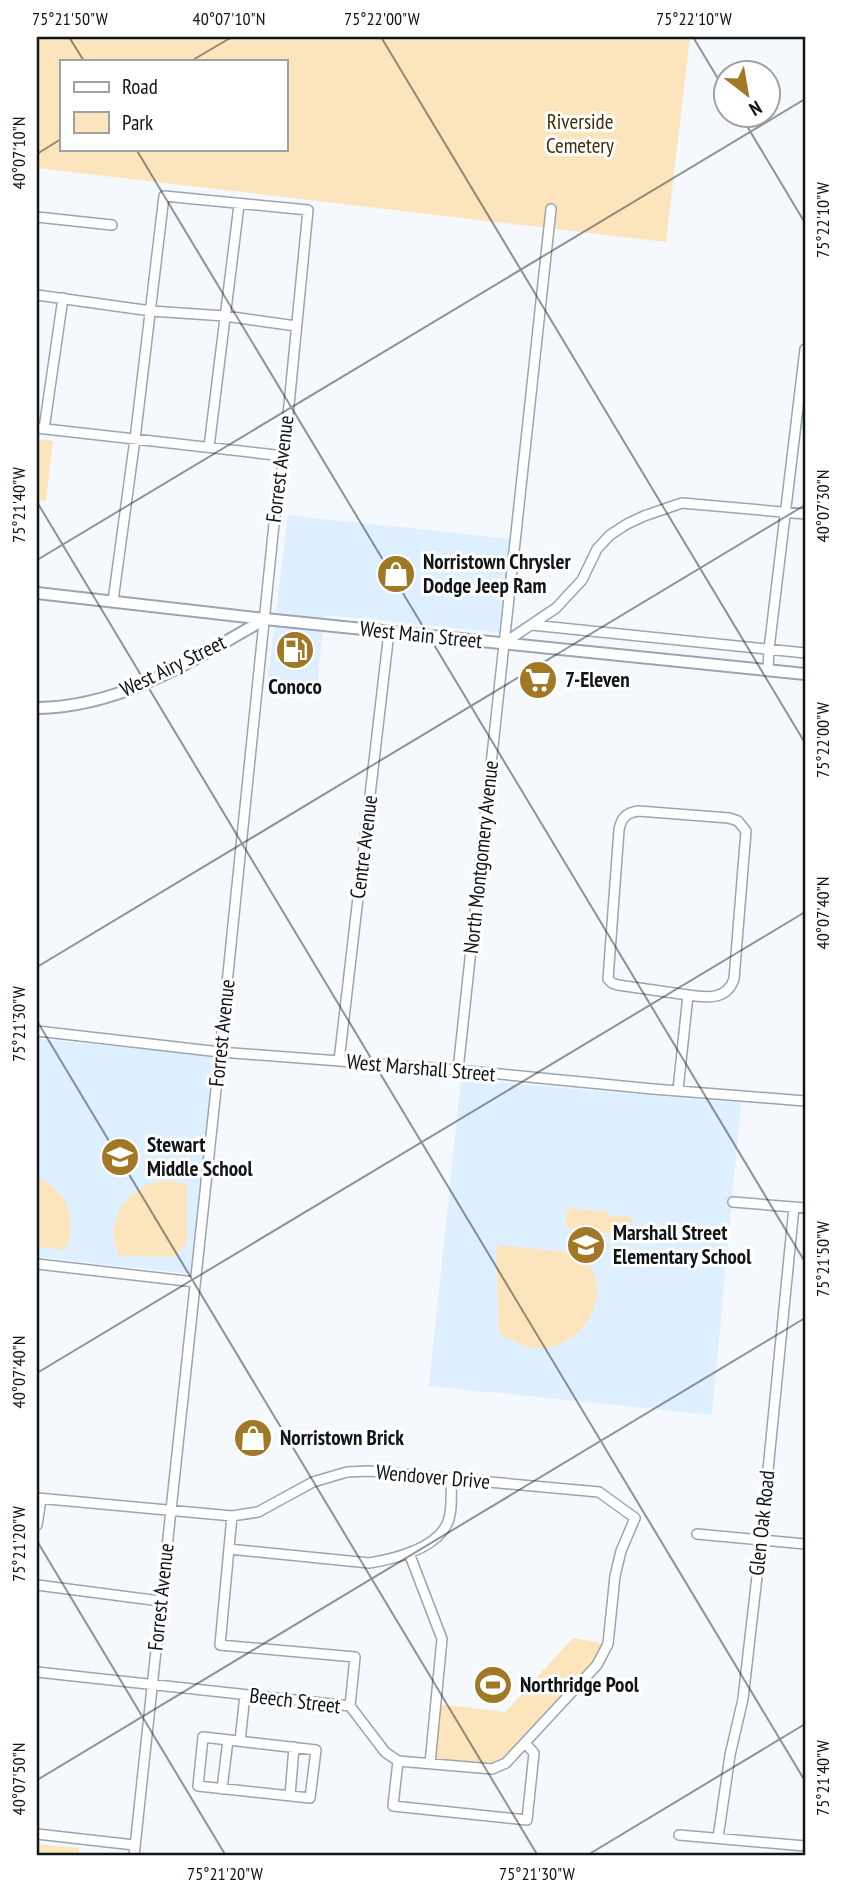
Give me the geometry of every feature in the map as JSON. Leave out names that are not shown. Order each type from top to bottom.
[{"type":"main road","name":"West Main Street","points":[[37,593],[265,620],[805,674]]},
{"type":"main road","name":"West Airy Street","points":[[37,708],[57,708],[93,701],[145,684],[265,620]]},
{"type":"street","points":[[113,601],[164,196],[239,205],[209,447]]},
{"type":"street","name":"Forrest Avenue","points":[[134,1856],[308,210],[239,205]]},
{"type":"street","name":"North Montgomery Avenue","points":[[458,1070],[551,209]]},
{"type":"street","points":[[37,217],[112,225]]},
{"type":"street","points":[[37,295],[151,311],[225,316],[296,326]]},
{"type":"street","points":[[63,298],[41,429],[284,456]]},
{"type":"street","points":[[768,670],[805,349]]},
{"type":"street","points":[[504,643],[556,608],[582,580],[597,550],[610,535],[644,516],[682,503],[805,514]]},
{"type":"street","points":[[531,625],[805,653]]},
{"type":"street","name":"Centre Avenue","points":[[338,1061],[389,632]]},
{"type":"street","points":[[638,811],[729,818],[738,821],[746,831],[734,979],[726,993],[718,996],[688,995],[618,985],[608,979],[620,822],[630,813],[638,811]]},
{"type":"street","points":[[678,1090],[688,995]]},
{"type":"street","name":"West Marshall Street","points":[[37,1031],[220,1052],[805,1101]]},
{"type":"street","points":[[733,1202],[805,1208]]},
{"type":"street","name":"Glen Oak Road","points":[[718,1838],[730,1755],[743,1699],[794,1207]]},
{"type":"street","points":[[37,1264],[195,1282]]},
{"type":"street","name":"Wendover Drive","points":[[39,1499],[232,1516],[258,1512],[313,1482],[347,1472],[369,1471],[599,1492],[635,1518],[621,1551],[615,1576],[608,1644],[597,1665],[525,1743]]},
{"type":"street","points":[[229,1549],[369,1563],[390,1560],[424,1547],[447,1524],[451,1479]]},
{"type":"street","points":[[37,1525],[39,1499]]},
{"type":"street","points":[[232,1516],[220,1645],[355,1657],[350,1706]]},
{"type":"street","points":[[697,1534],[805,1544]]},
{"type":"street","points":[[409,1553],[442,1639],[430,1763]]},
{"type":"street","points":[[37,1585],[160,1601]]},
{"type":"street","name":"Beech Street","points":[[37,1672],[350,1706],[384,1752],[398,1761]]},
{"type":"street","points":[[240,1741],[245,1695]]},
{"type":"street","points":[[204,1737],[228,1740],[316,1750],[310,1798],[198,1786],[204,1737]]},
{"type":"street","points":[[222,1789],[228,1740]]},
{"type":"street","points":[[525,1743],[534,1753],[527,1820],[393,1807],[398,1761],[430,1763],[492,1769],[506,1763],[525,1743]]},
{"type":"street","points":[[290,1796],[294,1747]]},
{"type":"street","points":[[37,1834],[134,1845]]},
{"type":"street","points":[[679,1835],[805,1846]]},
{"type":"shaded area","points":[[288,515],[512,539],[501,633],[324,615],[317,689],[267,685]]},
{"type":"shaded area","name":"Stewart Middle School","points":[[37,1039],[215,1056],[191,1274],[37,1257]]},
{"type":"shaded area","name":"Marshall Street Elementary School","points":[[461,1079],[741,1103],[712,1415],[429,1386]]},
{"type":"shaded area","name":"Northridge Pool","points":[[493,1667],[501,1668],[499,1678],[508,1680],[504,1695],[479,1690],[482,1674],[491,1676]]},
{"type":"green space","name":"Riverside Cemetery","points":[[37,37],[690,37],[666,242],[37,168]]},
{"type":"green space","points":[[37,439],[53,441],[46,501],[37,500]]},
{"type":"green space","points":[[37,1176],[57,1190],[68,1206],[71,1226],[66,1250],[37,1247]]},
{"type":"green space","points":[[171,1181],[187,1185],[187,1243],[174,1257],[118,1256],[114,1230],[124,1204],[137,1190],[145,1186]]},
{"type":"green space","points":[[567,1208],[608,1212],[609,1216],[632,1217],[631,1236],[566,1228]]},
{"type":"green space","points":[[501,1245],[584,1254],[597,1290],[592,1313],[578,1332],[559,1345],[547,1348],[521,1345],[499,1334],[496,1250]]},
{"type":"green space","points":[[573,1638],[608,1644],[597,1665],[525,1743],[492,1769],[430,1763],[437,1704],[505,1712]]},
{"type":"green space","points":[[37,1844],[79,1848],[78,1856],[37,1856]]},
{"type":"place","name":"Norristown Chrysler Dodge Jeep Ram","points":[[396,574]]},
{"type":"place","name":"Conoco","points":[[295,650]]},
{"type":"place","name":"7-Eleven","points":[[538,680]]},
{"type":"place","name":"Stewart Middle School","points":[[120,1157]]},
{"type":"place","name":"Marshall Street Elementary School","points":[[586,1245]]},
{"type":"place","name":"Norristown Brick","points":[[253,1438]]},
{"type":"place","name":"Northridge Pool","points":[[493,1685]]}]
